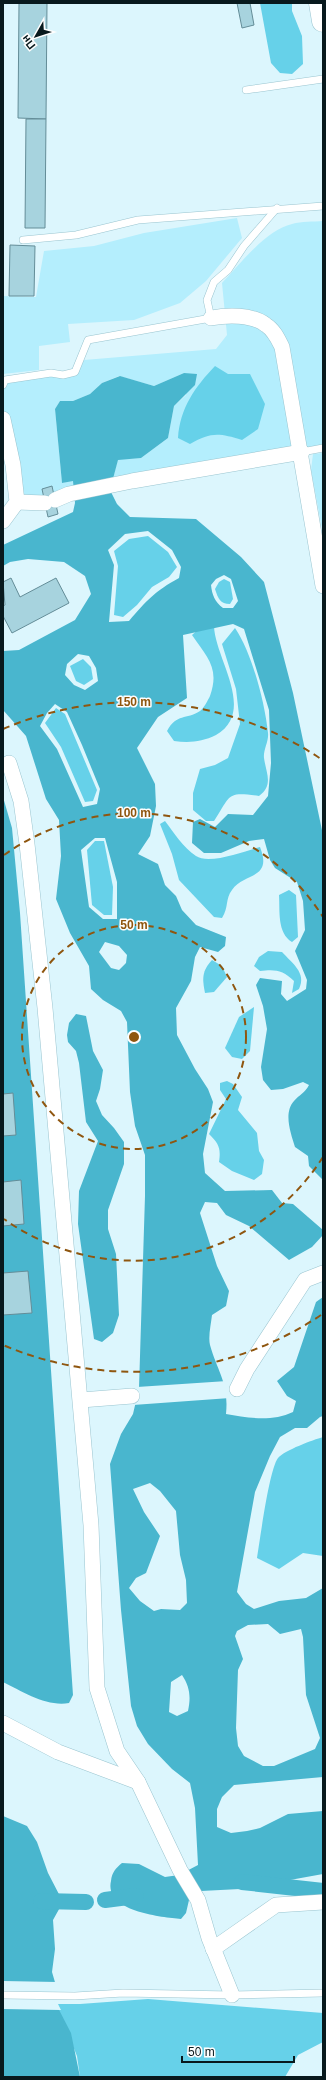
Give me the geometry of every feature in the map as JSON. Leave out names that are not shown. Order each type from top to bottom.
[{"type":"street","points":[[211,318],[240,316],[265,324],[275,333],[282,347],[302,452],[323,586]]},
{"type":"street","points":[[3,419],[13,465],[17,502],[3,521]]},
{"type":"street","points":[[17,502],[50,501],[69,494],[132,481],[302,452]]},
{"type":"street","points":[[9,763],[21,801],[45,1008],[81,1400],[95,1583],[97,1688],[117,1751],[138,1782],[180,1870],[198,1900],[213,1949],[232,1995]]},
{"type":"street","points":[[237,1389],[247,1369],[305,1280],[323,1273]]},
{"type":"street","points":[[81,1400],[132,1396]]},
{"type":"street","points":[[3,1723],[58,1752],[138,1782]]},
{"type":"street","points":[[213,1949],[276,1905],[323,1902]]},
{"type":"lane","points":[[246,90],[323,79]]},
{"type":"lane","points":[[23,240],[76,235],[138,220],[277,208],[323,206]]},
{"type":"lane","points":[[3,385],[5,380],[51,373],[63,375],[75,372],[88,340],[211,318],[207,300],[214,282],[228,270],[244,246],[277,208]]},
{"type":"lane","points":[[302,452],[323,448]]},
{"type":"lane","points":[[3,1995],[75,1996],[123,1992],[232,1995],[323,1993]]},
{"type":"shaded area","points":[[260,3],[292,3],[292,11],[302,36],[303,64],[292,74],[280,73],[271,63]]},
{"type":"shaded area","points":[[237,218],[242,238],[206,281],[180,303],[134,320],[68,324],[70,342],[39,346],[39,370],[3,374],[3,296],[36,297],[44,251],[94,246],[144,233]]},
{"type":"shaded area","points":[[323,221],[323,448],[111,486],[118,459],[141,458],[168,438],[174,406],[186,395],[184,373],[154,386],[119,376],[102,383],[90,394],[73,401],[60,401],[55,409],[62,483],[73,480],[75,493],[17,502],[3,419],[3,385],[5,380],[63,375],[84,360],[216,349],[227,335],[222,283],[263,240],[282,227],[296,223]]},
{"type":"shaded area","points":[[215,366],[228,374],[250,374],[265,404],[258,429],[242,440],[227,436],[215,435],[204,437],[190,444],[178,438],[182,417],[185,408],[195,390]]},
{"type":"shaded area","points":[[184,373],[197,374],[195,385],[174,406],[168,438],[141,458],[118,460],[110,490],[117,504],[130,517],[196,519],[241,557],[264,582],[293,693],[323,835],[323,1180],[309,1166],[308,1156],[295,1147],[289,1124],[288,1117],[291,1106],[309,1085],[303,1082],[283,1089],[271,1090],[263,1080],[261,1067],[267,1029],[263,1006],[256,985],[260,978],[282,981],[281,994],[287,1001],[306,989],[307,980],[295,951],[305,930],[303,901],[297,882],[275,868],[270,860],[264,839],[249,841],[221,853],[204,853],[192,843],[193,822],[200,819],[215,827],[228,814],[253,815],[268,796],[271,763],[269,710],[244,629],[233,624],[183,635],[187,698],[158,717],[137,748],[155,784],[156,806],[150,836],[138,854],[158,864],[165,885],[176,896],[182,910],[196,925],[226,937],[225,946],[218,952],[200,947],[195,957],[191,981],[176,1008],[177,1035],[195,1069],[208,1089],[213,1102],[203,1154],[205,1173],[225,1191],[272,1190],[282,1203],[293,1204],[323,1230],[323,1235],[312,1247],[289,1260],[249,1226],[226,1215],[217,1203],[205,1202],[200,1213],[217,1266],[229,1291],[226,1306],[212,1315],[209,1338],[226,1394],[226,1414],[251,1418],[268,1418],[293,1412],[296,1401],[287,1396],[277,1381],[294,1367],[316,1302],[323,1297],[323,1416],[307,1428],[295,1428],[280,1437],[270,1456],[255,1492],[237,1592],[246,1604],[254,1609],[279,1601],[306,1598],[323,1588],[323,1777],[234,1785],[222,1797],[217,1809],[217,1827],[231,1833],[247,1831],[260,1828],[288,1814],[323,1811],[323,1874],[240,1889],[201,1891],[189,1900],[186,1913],[181,1919],[148,1914],[125,1906],[116,1899],[111,1891],[112,1875],[122,1863],[139,1864],[165,1877],[179,1875],[198,1865],[195,1808],[190,1783],[172,1769],[148,1744],[137,1726],[131,1706],[121,1610],[110,1464],[121,1434],[133,1414],[139,1388],[145,1196],[145,1155],[135,1126],[130,1092],[127,1022],[121,1011],[103,1000],[91,989],[89,966],[70,933],[56,899],[61,856],[59,820],[46,799],[26,736],[3,710],[3,651],[19,650],[75,620],[91,594],[85,576],[64,562],[28,559],[10,562],[3,566],[3,545],[73,512],[75,503],[73,481],[62,483],[55,409],[60,401],[73,401],[90,394],[102,383],[120,376],[154,386]],"holes":[[[148,531],[172,550],[181,567],[179,578],[163,587],[151,597],[129,621],[109,622],[114,565],[108,550],[125,534]],[[224,575],[231,579],[238,601],[233,608],[223,608],[216,601],[211,585],[216,579]],[[78,654],[89,656],[96,668],[98,681],[85,690],[74,685],[65,675],[67,664]],[[55,704],[67,712],[100,789],[97,804],[83,807],[57,749],[40,726],[47,713]],[[95,838],[105,838],[117,882],[117,919],[103,919],[89,907],[81,850]],[[105,942],[119,946],[127,955],[126,963],[119,970],[111,968],[99,952]],[[150,1483],[160,1491],[176,1511],[180,1555],[186,1580],[187,1603],[180,1610],[161,1609],[154,1611],[140,1601],[129,1588],[136,1578],[146,1573],[160,1536],[144,1512],[133,1489]],[[268,1624],[280,1634],[301,1629],[303,1637],[306,1695],[320,1738],[315,1749],[274,1766],[263,1766],[244,1756],[238,1746],[236,1728],[238,1670],[243,1659],[235,1636],[237,1631],[248,1625]],[[182,1675],[188,1688],[190,1697],[189,1706],[188,1711],[177,1716],[169,1712],[171,1682]]]},
{"type":"shaded area","points":[[323,453],[323,534],[311,470],[313,454]]},
{"type":"shaded area","points":[[148,536],[168,552],[177,567],[169,577],[152,587],[137,605],[123,617],[114,615],[118,566],[114,551],[129,539]]},
{"type":"shaded area","points":[[224,579],[230,582],[233,599],[230,604],[224,603],[220,600],[215,589],[219,582]]},
{"type":"shaded area","points":[[214,626],[216,639],[231,684],[234,699],[233,712],[228,725],[216,735],[195,741],[174,741],[167,731],[171,725],[178,719],[200,711],[210,696],[214,678],[213,670],[207,657],[192,635],[201,627]]},
{"type":"shaded area","points":[[235,628],[252,664],[264,707],[268,739],[264,752],[264,758],[268,783],[264,792],[259,796],[240,794],[230,797],[214,821],[206,821],[193,810],[193,793],[200,769],[215,765],[228,758],[240,724],[236,689],[222,644]]},
{"type":"shaded area","points":[[83,659],[91,667],[93,679],[84,685],[76,681],[70,666]]},
{"type":"shaded area","points":[[56,708],[65,714],[97,790],[93,801],[85,802],[61,747],[45,723]]},
{"type":"shaded area","points":[[3,797],[12,828],[20,913],[73,1695],[69,1703],[61,1704],[35,1698],[3,1682]]},
{"type":"shaded area","points":[[165,821],[187,848],[196,856],[202,858],[218,858],[260,847],[263,865],[260,870],[237,884],[232,890],[228,897],[226,910],[222,918],[214,917],[179,880],[172,854],[160,824]]},
{"type":"shaded area","points":[[95,841],[104,841],[113,887],[112,915],[104,915],[92,905],[87,850]]},
{"type":"shaded area","points":[[289,890],[296,895],[298,937],[292,942],[284,933],[280,921],[279,895]]},
{"type":"shaded area","points":[[268,951],[282,952],[294,964],[300,973],[301,978],[299,989],[292,993],[294,981],[282,972],[274,970],[260,971],[254,966],[259,957]]},
{"type":"shaded area","points":[[212,960],[222,966],[227,977],[214,992],[205,993],[203,983],[204,975],[206,968]]},
{"type":"shaded area","points":[[254,1007],[250,1051],[242,1059],[232,1057],[225,1048],[239,1017]]},
{"type":"shaded area","points":[[76,1014],[86,1016],[93,1051],[103,1070],[100,1089],[96,1101],[102,1115],[124,1142],[124,1164],[108,1210],[108,1229],[116,1254],[119,1315],[113,1333],[102,1342],[94,1339],[78,1224],[79,1191],[98,1141],[86,1122],[79,1063],[76,1051],[68,1042],[67,1035],[69,1023]]},
{"type":"shaded area","points":[[227,1081],[233,1084],[242,1097],[238,1110],[257,1133],[259,1151],[264,1160],[262,1174],[254,1180],[232,1171],[219,1162],[220,1153],[218,1146],[209,1134],[226,1099],[220,1090],[220,1083]]},
{"type":"shaded area","points":[[323,1437],[323,1556],[303,1553],[279,1569],[257,1558],[271,1476],[278,1458],[282,1455],[299,1446]]},
{"type":"shaded area","points":[[3,1816],[27,1826],[37,1842],[48,1873],[63,1902],[53,1920],[55,1949],[52,1972],[59,1996],[56,2004],[71,2033],[80,2077],[3,2077]]},
{"type":"shaded area","points":[[148,1999],[323,2013],[323,2042],[298,2055],[285,2077],[80,2077],[77,2056],[56,2004],[80,2004]]},
{"type":"pier","points":[[227,1381],[230,1398],[133,1405],[137,1387]]},
{"type":"pier","points":[[3,1981],[57,1982],[61,1996],[58,2004],[61,2010],[3,2009]]},
{"type":"building","points":[[19,3],[47,3],[46,119],[18,118]]},
{"type":"building","points":[[237,3],[250,3],[254,25],[242,28]]},
{"type":"building","points":[[26,119],[46,119],[45,228],[25,228]]},
{"type":"building","points":[[10,245],[35,246],[34,296],[9,296]]},
{"type":"building","points":[[52,486],[58,514],[48,517],[42,489]]},
{"type":"building","points":[[11,578],[20,597],[56,578],[69,603],[12,633],[3,616],[3,606],[5,605],[3,582]]},
{"type":"building","points":[[13,1093],[16,1135],[3,1136],[3,1094]]},
{"type":"building","points":[[21,1180],[24,1224],[3,1226],[3,1182]]},
{"type":"building","points":[[28,1271],[32,1313],[3,1315],[3,1273]]},
{"type":"waterway","points":[[242,1882],[323,1891]]},
{"type":"waterway","points":[[105,1900],[136,1896]]},
{"type":"waterway","points":[[41,1901],[86,1902]]}]
